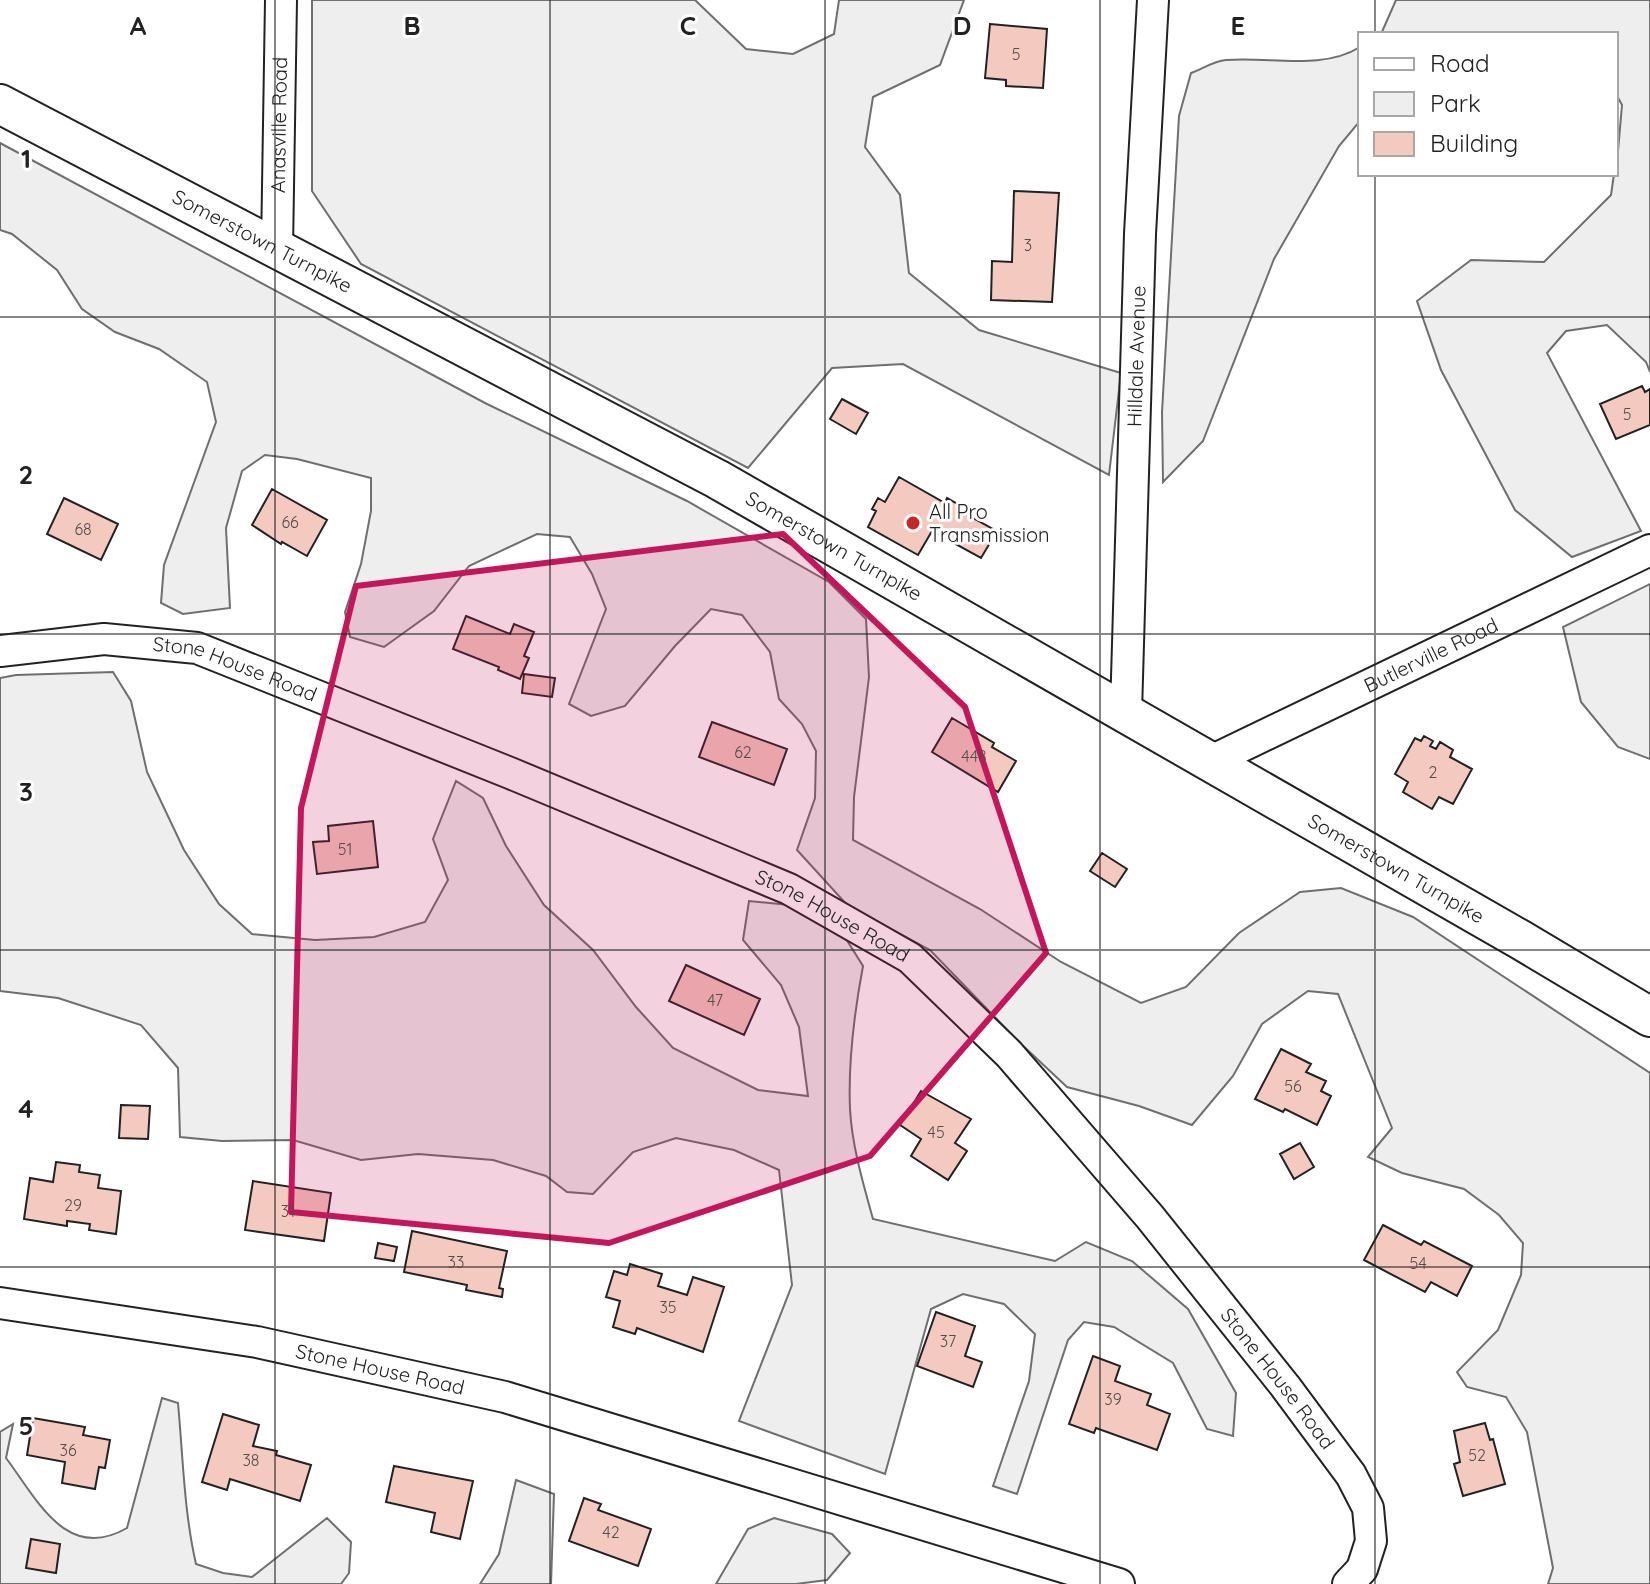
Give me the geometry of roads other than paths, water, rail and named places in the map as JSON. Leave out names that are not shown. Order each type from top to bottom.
[{"type":"main road","name":"Somerstown Turnpike","points":[[0,104],[717,479],[1211,761],[1650,1017]]},
{"type":"street","name":"Anasville Road","points":[[277,249],[281,0]]},
{"type":"street","name":"Hilldale Avenue","points":[[1126,712],[1139,249],[1153,0]]},
{"type":"street","name":"Butlerville Road","points":[[1211,761],[1650,550]]},
{"type":"street","name":"Stone House Road","points":[[0,651],[104,639],[197,648],[789,889],[910,958],[1009,1054],[1140,1206],[1276,1375],[1351,1475],[1368,1508],[1371,1541],[1362,1569],[1348,1584]]},
{"type":"street","name":"Stone House Road","points":[[0,1303],[257,1342],[505,1397],[1119,1584]]},
{"type":"place","name":"All Pro Transmission","points":[[913,523]]}]
